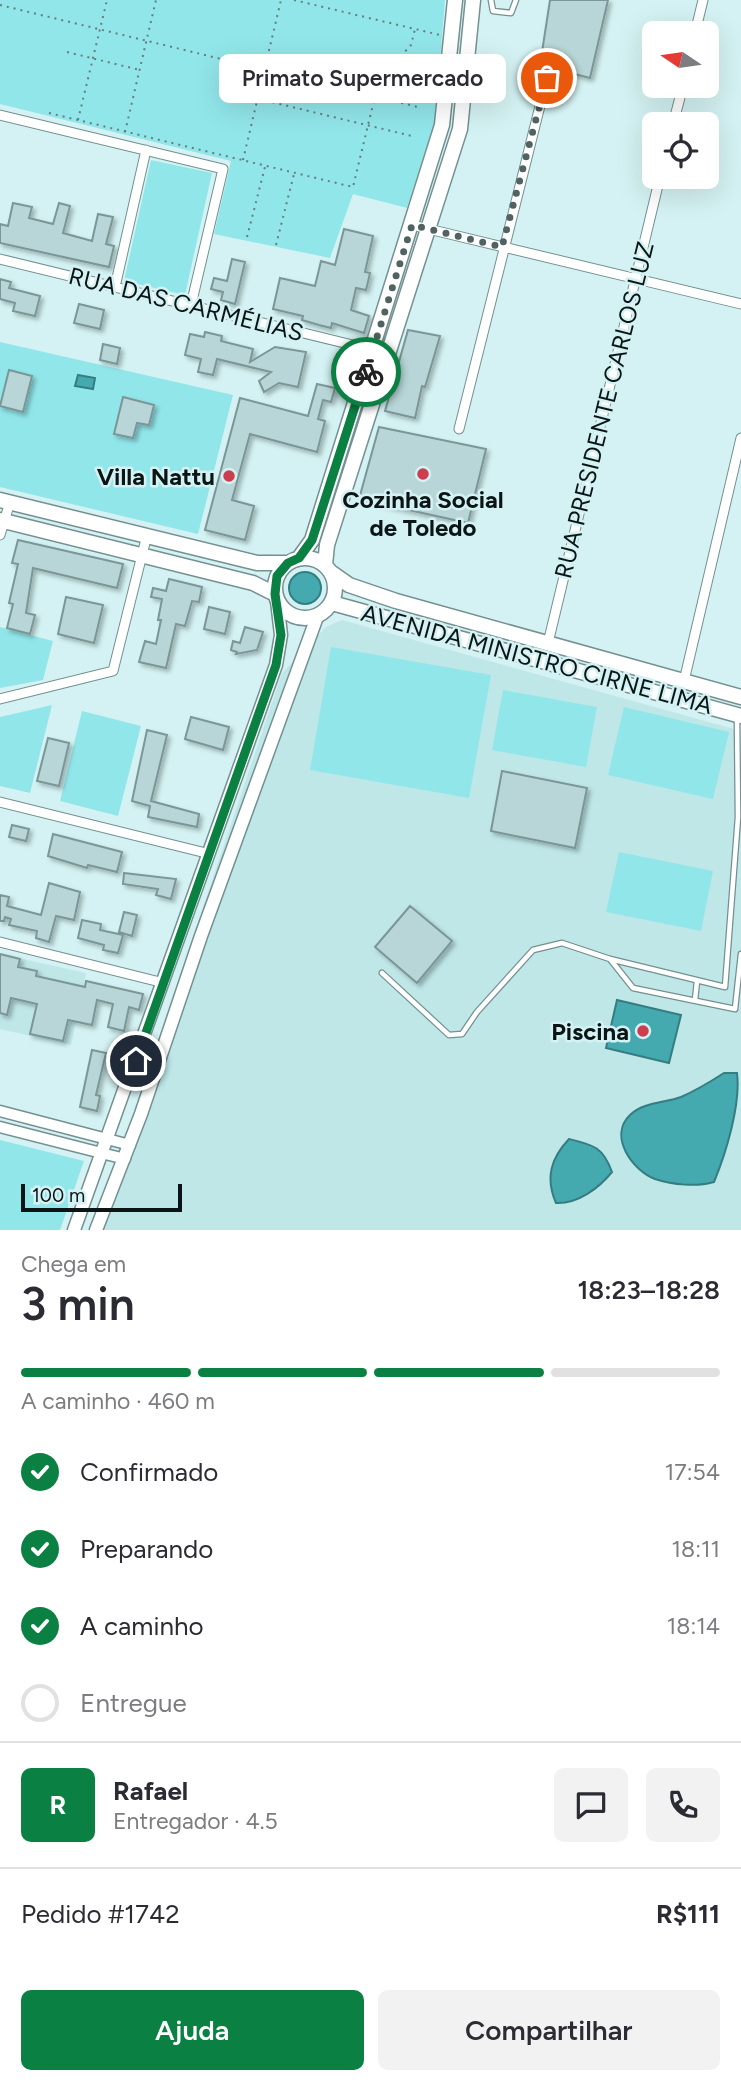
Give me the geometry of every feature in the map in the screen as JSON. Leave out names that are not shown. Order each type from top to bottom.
[{"type":"main road","points":[[74,1230],[109,1139],[276,665],[281,635],[276,597],[277,576],[312,540],[412,225],[442,125],[455,0]]},
{"type":"main road","points":[[96,1230],[125,1159],[317,617],[332,603],[335,583],[328,569],[327,545],[460,129],[473,0]]},
{"type":"main road","points":[[357,399],[360,406],[366,408],[372,404]]},
{"type":"main road","points":[[350,423],[356,419],[362,420],[365,428]]},
{"type":"main road","points":[[5,501],[257,563],[308,558],[349,585],[396,601],[741,697]]},
{"type":"main road","points":[[1,525],[253,583],[276,597],[289,615],[298,618],[317,617]]},
{"type":"main road","name":"AVENIDA MINISTRO CIRNE LIMA","points":[[332,603],[739,715]]},
{"type":"main road","points":[[671,696],[680,680]]},
{"type":"street","points":[[698,21],[703,0]]},
{"type":"street","points":[[459,429],[502,247],[547,78]]},
{"type":"street","points":[[0,115],[223,169],[191,305]]},
{"type":"street","points":[[115,287],[146,150]]},
{"type":"street","name":"RUA PRESIDENTE CARLOS LUZ","points":[[548,643],[657,189]]},
{"type":"street","points":[[412,225],[741,304]]},
{"type":"street","name":"RUA DAS CARMÉLIAS","points":[[0,259],[373,350]]},
{"type":"street","points":[[680,680],[741,439]]},
{"type":"street","points":[[1,525],[5,501]]},
{"type":"street","points":[[0,699],[113,671],[147,536]]},
{"type":"street","points":[[0,802],[210,854]]},
{"type":"street","points":[[0,942],[164,983]]},
{"type":"street","points":[[0,1111],[130,1145]]},
{"type":"street","points":[[0,1127],[125,1159]]},
{"type":"lane","points":[[491,0],[493,11],[511,13],[516,0]]},
{"type":"lane","points":[[382,973],[449,1035],[462,1034],[477,1012],[533,950],[562,943],[610,959],[725,987],[739,817],[739,715]]},
{"type":"lane","points":[[610,959],[633,988],[736,1009],[741,954]]},
{"type":"lane","points":[[695,1000],[697,982]]},
{"type":"path","points":[[10,7],[12,0]]},
{"type":"path","points":[[78,120],[107,0]]},
{"type":"path","points":[[125,132],[156,0]]},
{"type":"path","points":[[243,160],[281,0]]},
{"type":"path","points":[[295,0],[451,38]]},
{"type":"path","points":[[0,5],[418,107]]},
{"type":"path","points":[[50,113],[353,187],[379,80],[411,45],[415,29]]},
{"type":"path","points":[[67,52],[140,70]]},
{"type":"path","points":[[258,99],[412,136]]},
{"type":"path","points":[[247,237],[265,166]]},
{"type":"path","points":[[276,244],[294,173]]},
{"type":"shaded area","points":[[0,0],[445,0],[435,120],[407,208],[353,194],[330,258],[214,234],[231,161],[0,104]]},
{"type":"shaded area","points":[[151,160],[212,173],[185,295],[124,281]]},
{"type":"shaded area","points":[[0,342],[233,395],[198,534],[0,487]]},
{"type":"shaded area","points":[[78,375],[95,378],[93,389],[75,386]]},
{"type":"shaded area","points":[[305,572],[316,577],[321,588],[316,599],[305,604],[294,599],[289,588],[294,577]]},
{"type":"shaded area","points":[[342,620],[741,731],[741,1230],[94,1230],[282,673],[326,627]]},
{"type":"shaded area","points":[[0,627],[53,641],[43,680],[0,688]]},
{"type":"shaded area","points":[[331,647],[491,675],[469,798],[310,770]]},
{"type":"shaded area","points":[[503,690],[597,707],[586,767],[492,750]]},
{"type":"shaded area","points":[[52,705],[30,793],[0,786],[0,717]]},
{"type":"shaded area","points":[[624,707],[729,732],[713,799],[608,775]]},
{"type":"shaded area","points":[[82,711],[141,726],[118,816],[60,801]]},
{"type":"shaded area","points":[[619,852],[713,871],[701,931],[606,912]]},
{"type":"shaded area","points":[[0,954],[86,973],[71,1045],[0,1029]]},
{"type":"shaded area","name":"Piscina","points":[[617,1000],[681,1015],[669,1063],[606,1048]]},
{"type":"shaded area","points":[[724,1073],[737,1073],[737,1099],[728,1143],[714,1182],[693,1185],[669,1183],[646,1175],[631,1160],[622,1142],[621,1133],[630,1115],[648,1105],[681,1097]]},
{"type":"shaded area","points":[[569,1139],[596,1148],[605,1157],[612,1172],[587,1194],[572,1201],[556,1203],[551,1185],[552,1169],[554,1161]]},
{"type":"shaded area","points":[[0,1140],[84,1161],[60,1230],[0,1230]]},
{"type":"building","points":[[550,0],[608,0],[590,78],[540,65]]},
{"type":"building","points":[[13,203],[32,207],[29,218],[53,224],[59,203],[70,206],[63,233],[92,241],[98,214],[113,217],[106,244],[114,246],[109,267],[0,243],[0,224],[8,226]]},
{"type":"building","points":[[344,229],[373,236],[365,272],[370,273],[366,290],[356,288],[351,310],[369,316],[364,333],[332,323],[331,328],[319,325],[302,320],[303,316],[273,309],[280,278],[315,286],[321,261],[335,265]]},
{"type":"building","points":[[232,259],[245,262],[235,304],[221,300],[223,292],[211,289],[214,278],[227,281]]},
{"type":"building","points":[[0,279],[11,282],[9,288],[40,296],[35,316],[13,311],[15,303],[0,299]]},
{"type":"building","points":[[79,304],[104,310],[100,329],[74,323]]},
{"type":"building","points":[[408,330],[440,336],[425,387],[422,386],[415,418],[385,411]]},
{"type":"building","points":[[205,332],[222,336],[221,341],[253,349],[250,362],[275,347],[306,352],[298,387],[279,383],[264,392],[259,381],[271,372],[217,359],[213,375],[198,372],[201,359],[185,355],[190,334],[204,337]]},
{"type":"building","points":[[103,344],[120,348],[117,364],[100,360]]},
{"type":"building","points":[[9,370],[32,376],[23,412],[0,406]]},
{"type":"building","name":"Villa Nattu","points":[[317,384],[335,388],[331,402],[323,400],[318,419],[325,421],[317,452],[250,434],[232,500],[254,506],[245,540],[205,530],[240,398],[308,416]]},
{"type":"building","points":[[123,397],[154,405],[149,425],[137,423],[133,438],[114,434]]},
{"type":"building","name":"Cozinha Social de Toledo","points":[[379,427],[486,449],[468,523],[359,499]]},
{"type":"building","points":[[18,540],[123,564],[117,588],[33,568],[26,613],[35,615],[30,634],[7,628],[13,604],[9,603],[18,564],[12,563]]},
{"type":"building","points":[[169,579],[202,587],[199,602],[192,601],[185,626],[176,624],[166,668],[139,662],[145,641],[156,644],[161,620],[158,620],[162,599],[151,597],[153,588],[166,591]]},
{"type":"building","points":[[66,597],[103,605],[94,643],[58,634]]},
{"type":"building","points":[[209,607],[230,612],[225,634],[204,629]]},
{"type":"building","points":[[245,627],[263,632],[257,650],[236,654],[237,652],[231,650],[233,641],[240,643]]},
{"type":"building","points":[[191,717],[229,727],[223,750],[185,739]]},
{"type":"building","points":[[147,730],[167,735],[151,801],[199,814],[197,827],[148,817],[150,806],[132,801]]},
{"type":"building","points":[[48,738],[69,743],[59,786],[37,781]]},
{"type":"building","points":[[502,771],[587,788],[575,848],[491,831]]},
{"type":"building","points":[[12,825],[29,829],[26,841],[9,837]]},
{"type":"building","points":[[53,834],[122,852],[117,872],[88,865],[87,868],[48,856]]},
{"type":"building","points":[[124,873],[176,879],[171,899],[156,895],[158,889],[123,884]]},
{"type":"building","points":[[49,883],[80,892],[74,920],[56,916],[49,942],[36,938],[37,931],[9,925],[11,919],[5,917],[4,921],[0,921],[0,895],[9,897],[7,906],[41,915]]},
{"type":"building","points":[[410,906],[452,941],[417,983],[375,947]]},
{"type":"building","points":[[124,912],[137,915],[132,936],[119,932]]},
{"type":"building","points":[[82,920],[101,924],[100,930],[123,935],[118,953],[103,950],[104,945],[78,938]]},
{"type":"building","points":[[0,954],[20,959],[18,967],[37,971],[36,976],[85,987],[86,981],[143,994],[139,1010],[129,1007],[124,1031],[108,1027],[113,1004],[97,1000],[92,1025],[68,1020],[63,1041],[30,1034],[37,1004],[11,998],[7,1015],[0,1013]]},
{"type":"building","points":[[92,1050],[106,1053],[96,1095],[100,1096],[97,1111],[80,1107]]},
{"type":"way so far","points":[[366,372],[412,225],[502,247],[547,78]]},
{"type":"place","name":"Primato Supermercado","points":[[547,78]]},
{"type":"place","name":"Cozinha Social de Toledo","points":[[423,474]]},
{"type":"place","name":"Villa Nattu","points":[[229,476]]},
{"type":"place","name":"Piscina","points":[[643,1031]]},
{"type":"route","points":[[136,1061],[276,665],[281,635],[275,594],[277,576],[288,563],[299,558],[312,540],[366,372]]}]
